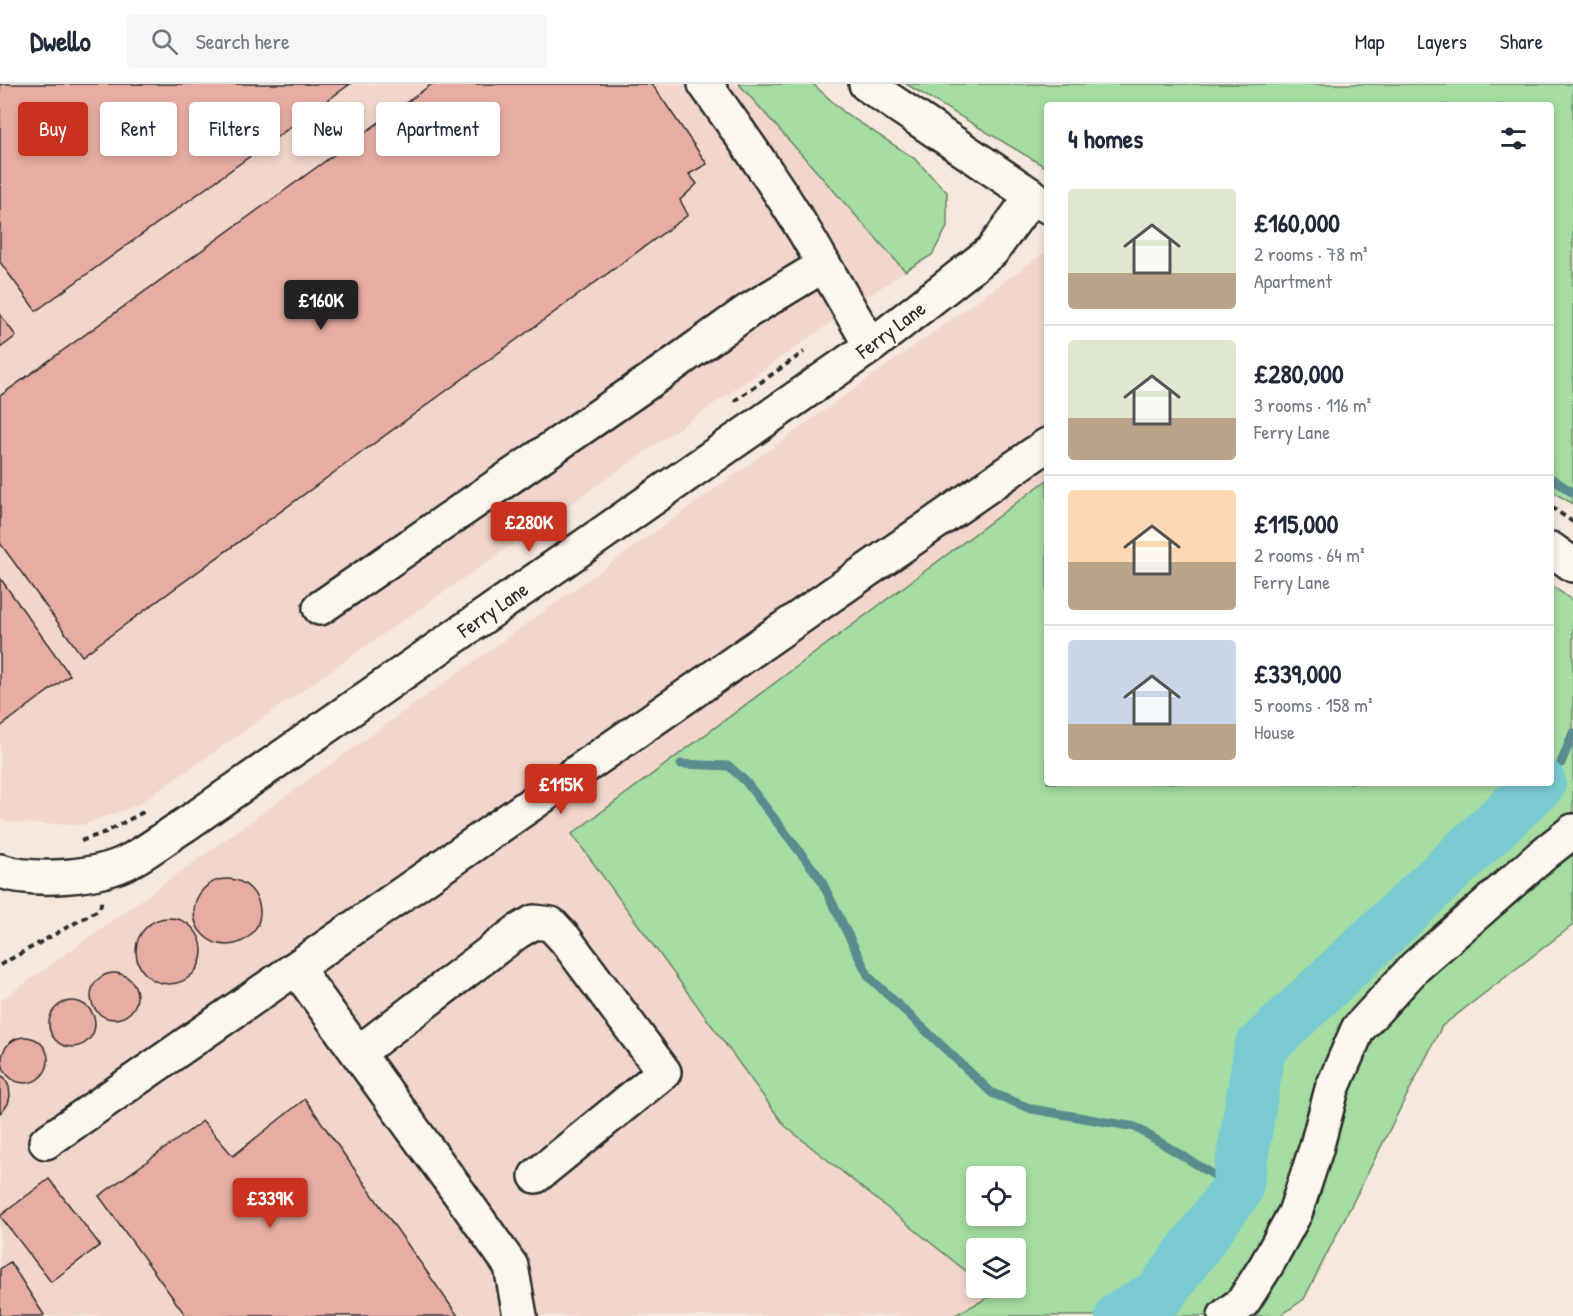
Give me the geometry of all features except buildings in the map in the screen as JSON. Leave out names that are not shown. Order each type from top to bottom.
[{"type":"street","points":[[705,84],[765,168],[806,233],[871,346]]},
{"type":"street","points":[[866,84],[1039,201]]},
{"type":"street","name":"Ferry Lane","points":[[0,871],[14,876],[73,876],[98,872],[130,861],[185,825],[871,346],[992,251],[1039,201]]},
{"type":"street","points":[[320,608],[748,312],[824,265]]},
{"type":"street","points":[[46,1142],[1044,447]]},
{"type":"street","points":[[1554,551],[1573,565]]},
{"type":"street","points":[[1226,1316],[1243,1302],[1295,1213],[1316,1149],[1332,1089],[1358,1029],[1415,967],[1573,831]]},
{"type":"street","points":[[358,1053],[517,932],[534,922],[551,924],[565,939],[664,1072],[536,1176]]},
{"type":"street","points":[[296,968],[511,1266],[520,1316]]},
{"type":"path","points":[[1554,509],[1573,522]]},
{"type":"path","points":[[80,841],[106,832],[149,809]]},
{"type":"path","points":[[0,965],[98,910],[101,905],[98,872]]},
{"type":"shaded area","points":[[0,84],[739,84],[905,271],[138,805],[82,825],[15,823],[0,819]]},
{"type":"shaded area","points":[[1044,253],[1044,482],[572,834],[966,1268],[966,1298],[988,1298],[953,1316],[0,1316],[0,1001]]},
{"type":"green space","points":[[739,84],[813,84],[845,113],[914,158],[947,192],[947,227],[932,255],[905,271]]},
{"type":"green space","points":[[906,84],[1573,84],[1573,504],[1554,493],[1554,102],[1044,102],[1044,166]]},
{"type":"green space","points":[[1044,482],[1044,786],[1554,786],[1554,587],[1573,601],[1573,925],[1442,1026],[1304,1299],[1280,1316],[953,1316],[987,1298],[1026,1298],[1026,1238],[966,1238],[966,1271],[785,1126],[572,834]]},
{"type":"waterway","points":[[1554,480],[1573,493]]},
{"type":"waterway","points":[[1561,763],[1573,733]]},
{"type":"waterway","points":[[681,764],[729,766],[746,782],[820,878],[869,977],[992,1093],[1032,1109],[1135,1127],[1237,1189]]},
{"type":"waterway","points":[[1121,1316],[1160,1294],[1237,1189],[1260,1048],[1537,786]]}]
